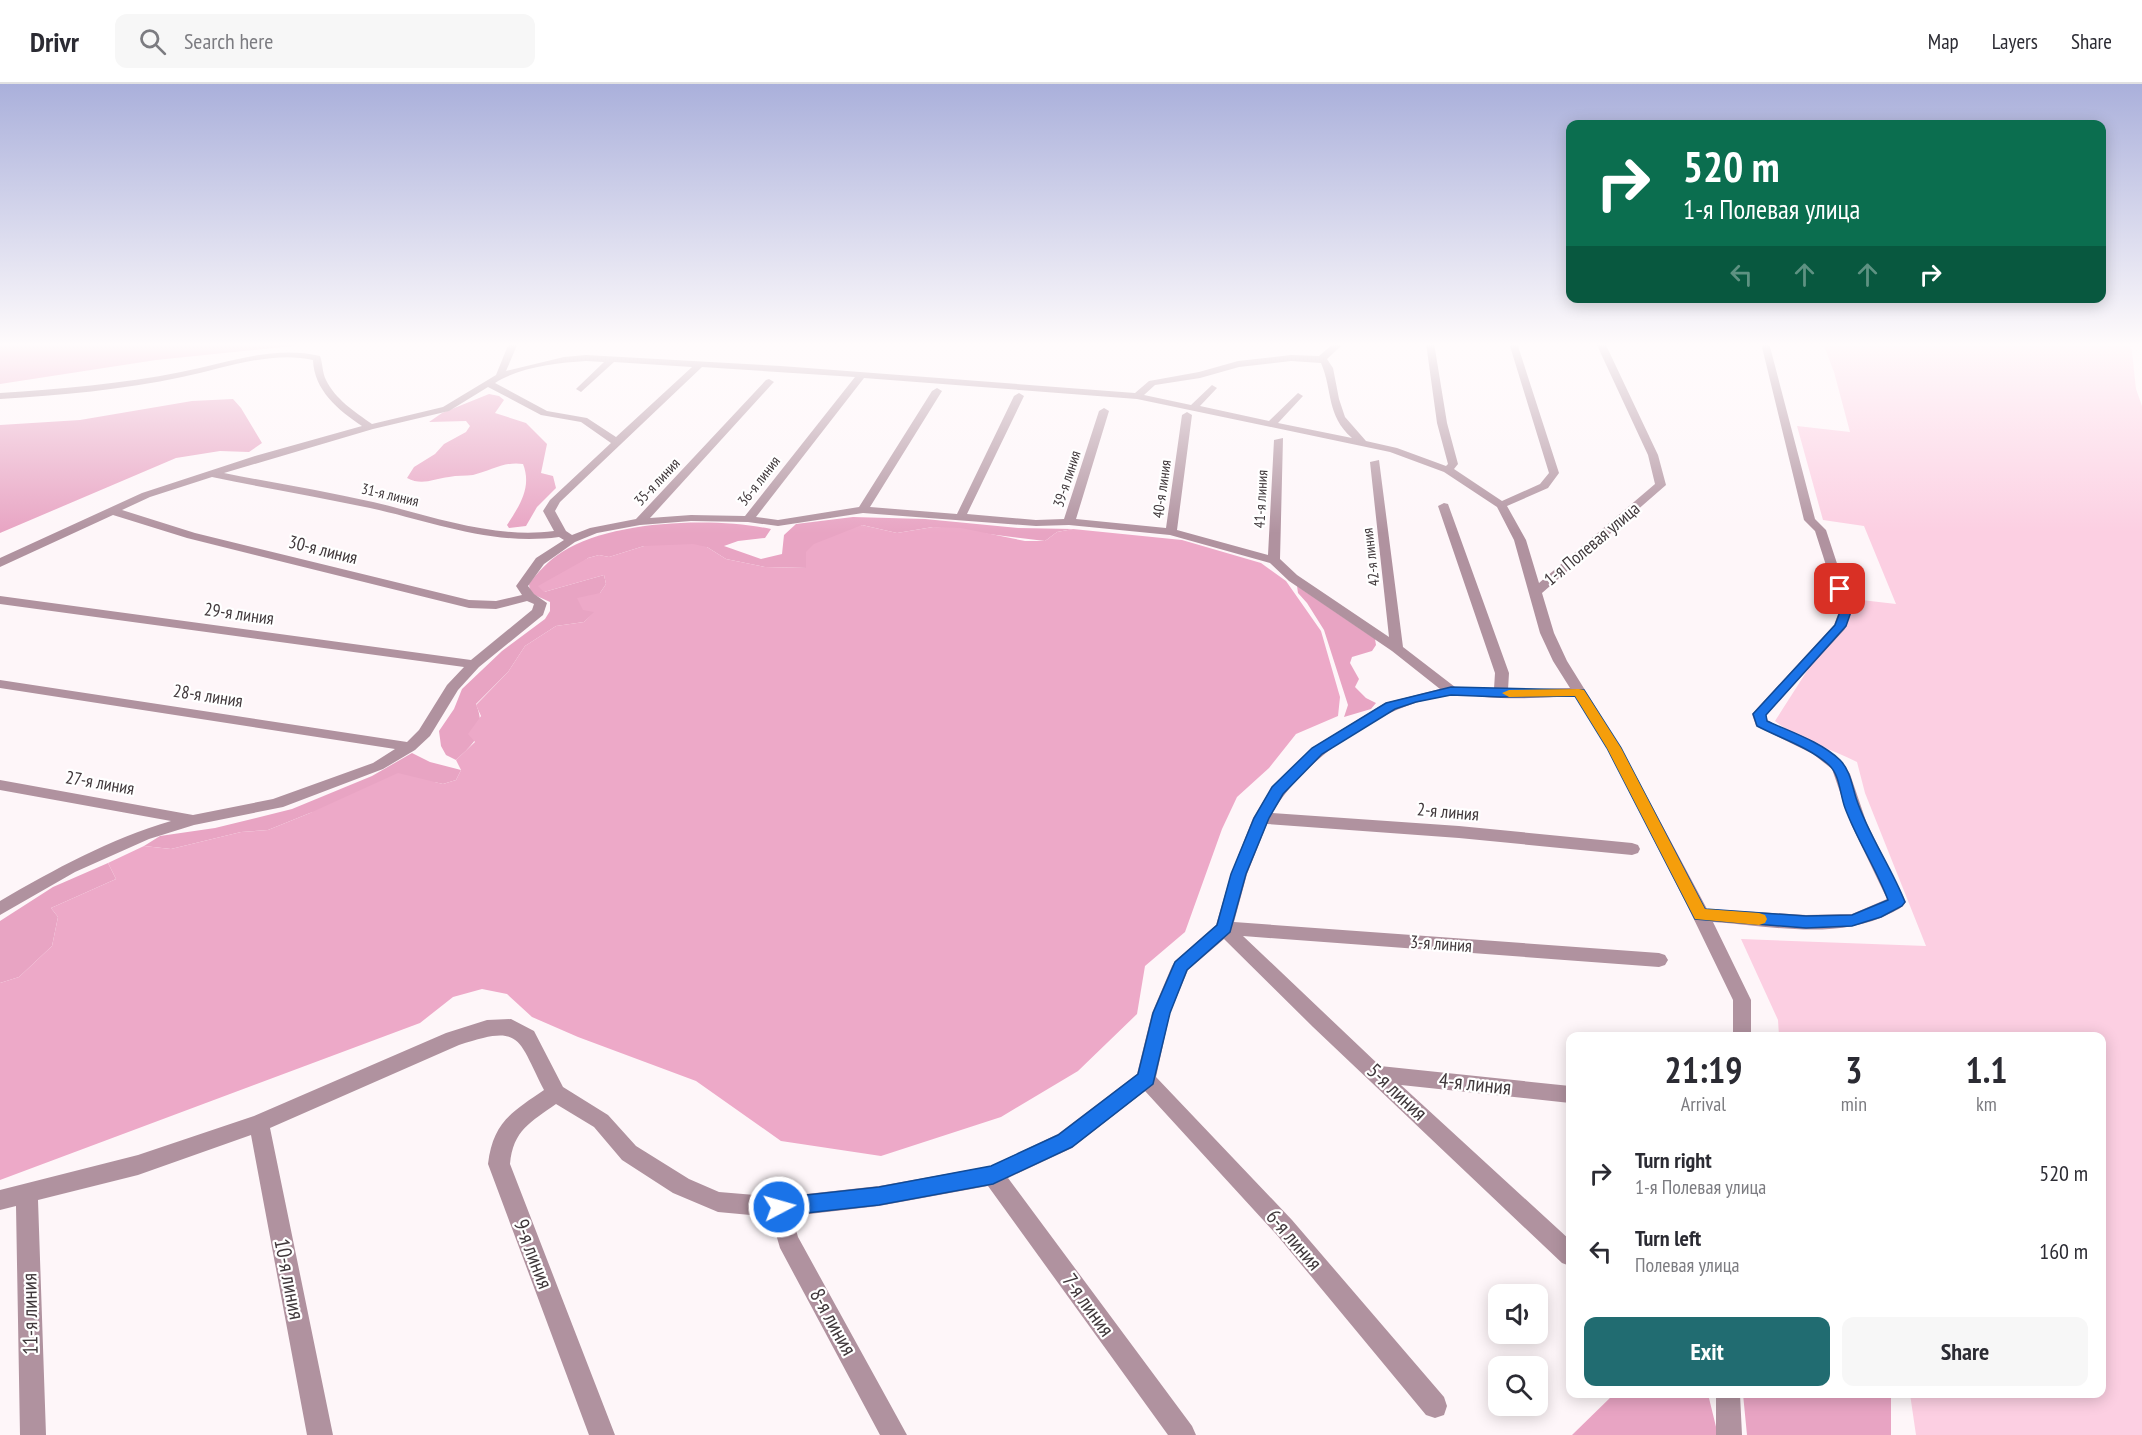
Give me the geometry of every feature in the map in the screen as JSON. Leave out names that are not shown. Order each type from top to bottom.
[{"type":"street","points":[[340,406],[370,427]]},
{"type":"street","points":[[0,563],[146,495],[370,427],[446,410],[453,406]]},
{"type":"street","points":[[531,406],[544,413],[584,420],[618,443]]},
{"type":"street","points":[[566,537],[549,511],[556,500],[656,406]]},
{"type":"street","name":"35-я линия","points":[[640,522],[747,406]]},
{"type":"street","name":"36-я линия","points":[[748,519],[837,406]]},
{"type":"street","points":[[863,510],[928,406]]},
{"type":"street","points":[[962,516],[1014,406]]},
{"type":"street","points":[[1172,406],[1363,443],[1393,450],[1448,470],[1501,505],[1520,540],[1535,592]]},
{"type":"street","points":[[1190,411],[1195,406]]},
{"type":"street","points":[[1272,424],[1289,406]]},
{"type":"street","points":[[1335,406],[1341,422],[1363,443]]},
{"type":"street","points":[[1439,406],[1453,464],[1448,470]]},
{"type":"street","points":[[1501,505],[1544,486],[1554,473],[1533,406]]},
{"type":"street","name":"1-я Полевая улица","points":[[1630,406],[1653,455],[1661,485],[1535,592],[1547,633],[1560,661],[1614,748],[1742,1000],[1742,1032]]},
{"type":"street","points":[[1700,915],[1806,922],[1852,921],[1876,913],[1897,902],[1888,878],[1867,842],[1852,806],[1841,770],[1814,748],[1761,723],[1760,714],[1840,626],[1846,609],[1820,530],[1810,520],[1781,406]]},
{"type":"street","name":"39-я линия","points":[[1069,522],[1104,411]]},
{"type":"street","name":"40-я линия","points":[[1171,531],[1190,411]]},
{"type":"street","name":"41-я линия","points":[[1274,560],[1279,440]]},
{"type":"street","name":"42-я линия","points":[[1375,462],[1397,648]]},
{"type":"street","name":"31-я линия","points":[[212,474],[370,505],[495,535],[566,537]]},
{"type":"street","points":[[1444,506],[1502,673],[1501,694]]},
{"type":"street","name":"30-я линия","points":[[112,510],[191,536],[469,604],[496,605],[528,597]]},
{"type":"street","points":[[0,909],[69,868],[143,836],[193,820],[277,803],[378,766],[410,747],[425,733],[452,688],[474,664],[538,612],[541,603],[528,597],[522,586],[540,561],[566,537],[640,522],[691,518],[748,519],[778,523],[863,510],[1036,522],[1069,522],[1171,531],[1274,560],[1293,578],[1397,648],[1451,691]]},
{"type":"street","name":"29-я линия","points":[[0,600],[474,664]]},
{"type":"street","name":"28-я линия","points":[[0,684],[410,747]]},
{"type":"street","points":[[0,1200],[138,1165],[259,1123],[453,1039],[487,1028],[511,1027],[527,1037],[556,1093],[601,1121],[629,1153],[681,1186],[718,1202],[779,1207],[879,1196],[993,1175],[1065,1141],[1146,1078],[1161,1013],[1180,966],[1224,928],[1239,874],[1262,818],[1277,791],[1317,751],[1390,706],[1451,691],[1501,694],[1579,693]]},
{"type":"street","name":"27-я линия","points":[[0,785],[193,820]]},
{"type":"street","name":"2-я линия","points":[[1262,818],[1459,832],[1632,849]]},
{"type":"street","name":"3-я линия","points":[[1224,928],[1659,960]]},
{"type":"street","name":"5-я линия","points":[[1224,928],[1320,1022],[1379,1074],[1566,1251]]},
{"type":"street","name":"4-я линия","points":[[1379,1074],[1566,1094]]},
{"type":"street","name":"6-я линия","points":[[1146,1078],[1284,1227],[1435,1406]]},
{"type":"street","name":"9-я линия","points":[[556,1093],[516,1121],[501,1144],[499,1164],[602,1435]]},
{"type":"street","name":"10-я линия","points":[[259,1123],[320,1435]]},
{"type":"street","name":"7-я линия","points":[[993,1175],[1182,1435]]},
{"type":"street","name":"11-я линия","points":[[27,1193],[33,1435]]},
{"type":"street","name":"8-я линия","points":[[779,1207],[788,1240],[894,1435]]},
{"type":"street","points":[[1728,1398],[1729,1435]]},
{"type":"shaded area","points":[[162,406],[239,406],[262,443],[249,452],[220,451],[176,458],[0,533],[0,425],[80,420]]},
{"type":"shaded area","points":[[459,406],[500,406],[495,413],[526,423],[547,444],[541,473],[553,476],[556,488],[537,507],[526,526],[509,528],[507,525],[523,496],[526,480],[523,464],[510,464],[473,475],[428,481],[418,482],[407,478],[414,467],[435,454],[444,444],[466,432],[470,426],[466,421],[429,422],[442,413]]},
{"type":"shaded area","points":[[1843,406],[2142,406],[2142,1435],[1916,1435],[1911,1398],[2106,1398],[2106,1032],[1779,1032],[1778,1020],[1741,939],[1926,946],[1865,793],[1857,762],[1804,739],[1775,721],[1853,599],[1896,604],[1864,526],[1823,520],[1797,426],[1850,432]]},
{"type":"shaded area","points":[[853,517],[925,519],[1018,528],[1073,529],[1057,532],[1045,541],[933,527],[897,533],[862,525],[807,568],[765,567],[726,559],[707,547],[644,546],[609,557],[599,555],[588,558],[544,592],[604,575],[606,584],[600,593],[595,612],[584,622],[556,626],[525,646],[508,672],[476,704],[480,729],[474,742],[456,760],[446,755],[441,746],[439,731],[454,709],[462,689],[502,651],[545,619],[550,611],[550,602],[530,593],[529,584],[552,559],[562,552],[583,541],[635,527],[721,523],[771,529],[765,538],[738,541],[724,546],[761,559],[782,554],[784,535],[796,524]]},
{"type":"shaded area","points":[[862,525],[897,533],[933,527],[961,528],[1025,541],[1045,541],[1057,532],[1073,529],[1182,540],[1261,563],[1286,581],[1321,631],[1340,697],[1338,716],[1296,734],[1269,768],[1237,797],[1222,829],[1185,932],[1145,966],[1137,1014],[1078,1071],[1001,1117],[881,1156],[781,1141],[696,1081],[578,1037],[532,1017],[507,994],[482,989],[453,997],[420,1023],[0,1180],[0,983],[19,977],[52,946],[58,917],[51,908],[116,879],[108,863],[144,846],[171,849],[241,832],[268,830],[398,773],[443,784],[456,780],[461,770],[456,760],[475,742],[468,734],[481,716],[476,705],[508,672],[525,646],[556,626],[584,622],[594,612],[583,610],[577,598],[600,593],[606,584],[604,575],[544,592],[538,586],[588,558],[599,555],[609,557],[644,546],[693,544],[707,547],[726,559],[765,567],[806,568],[806,552],[814,544]]},
{"type":"shaded area","points":[[1297,586],[1375,639],[1376,645],[1372,651],[1352,657],[1350,663],[1359,679],[1355,687],[1366,698],[1376,703],[1371,709],[1344,717],[1348,705],[1324,630],[1298,593]]},
{"type":"shaded area","points":[[412,753],[430,762],[461,770],[456,780],[443,784],[434,782],[310,813],[268,830],[241,832],[171,849],[144,846],[160,836],[215,828],[292,809],[372,776]]},
{"type":"shaded area","points":[[108,863],[116,879],[51,908],[58,917],[52,946],[19,977],[0,983],[0,921],[53,887]]},
{"type":"shaded area","points":[[1610,1398],[1709,1398],[1718,1435],[1572,1435]]},
{"type":"shaded area","points":[[1743,1398],[1891,1398],[1891,1435],[1747,1435]]},
{"type":"slow traffic","points":[[1509,693],[1579,693],[1614,748],[1700,915],[1759,919]]},
{"type":"route","points":[[779,1207],[879,1196],[993,1175],[1065,1141],[1146,1078],[1161,1013],[1180,966],[1224,928],[1239,874],[1262,818],[1277,791],[1317,751],[1390,706],[1413,699],[1466,690],[1501,694],[1579,693],[1614,748],[1700,915],[1806,922],[1852,921],[1876,913],[1897,902],[1888,878],[1867,842],[1852,806],[1841,770],[1814,748],[1761,723],[1760,714],[1840,626],[1846,609],[1840,589]]}]
